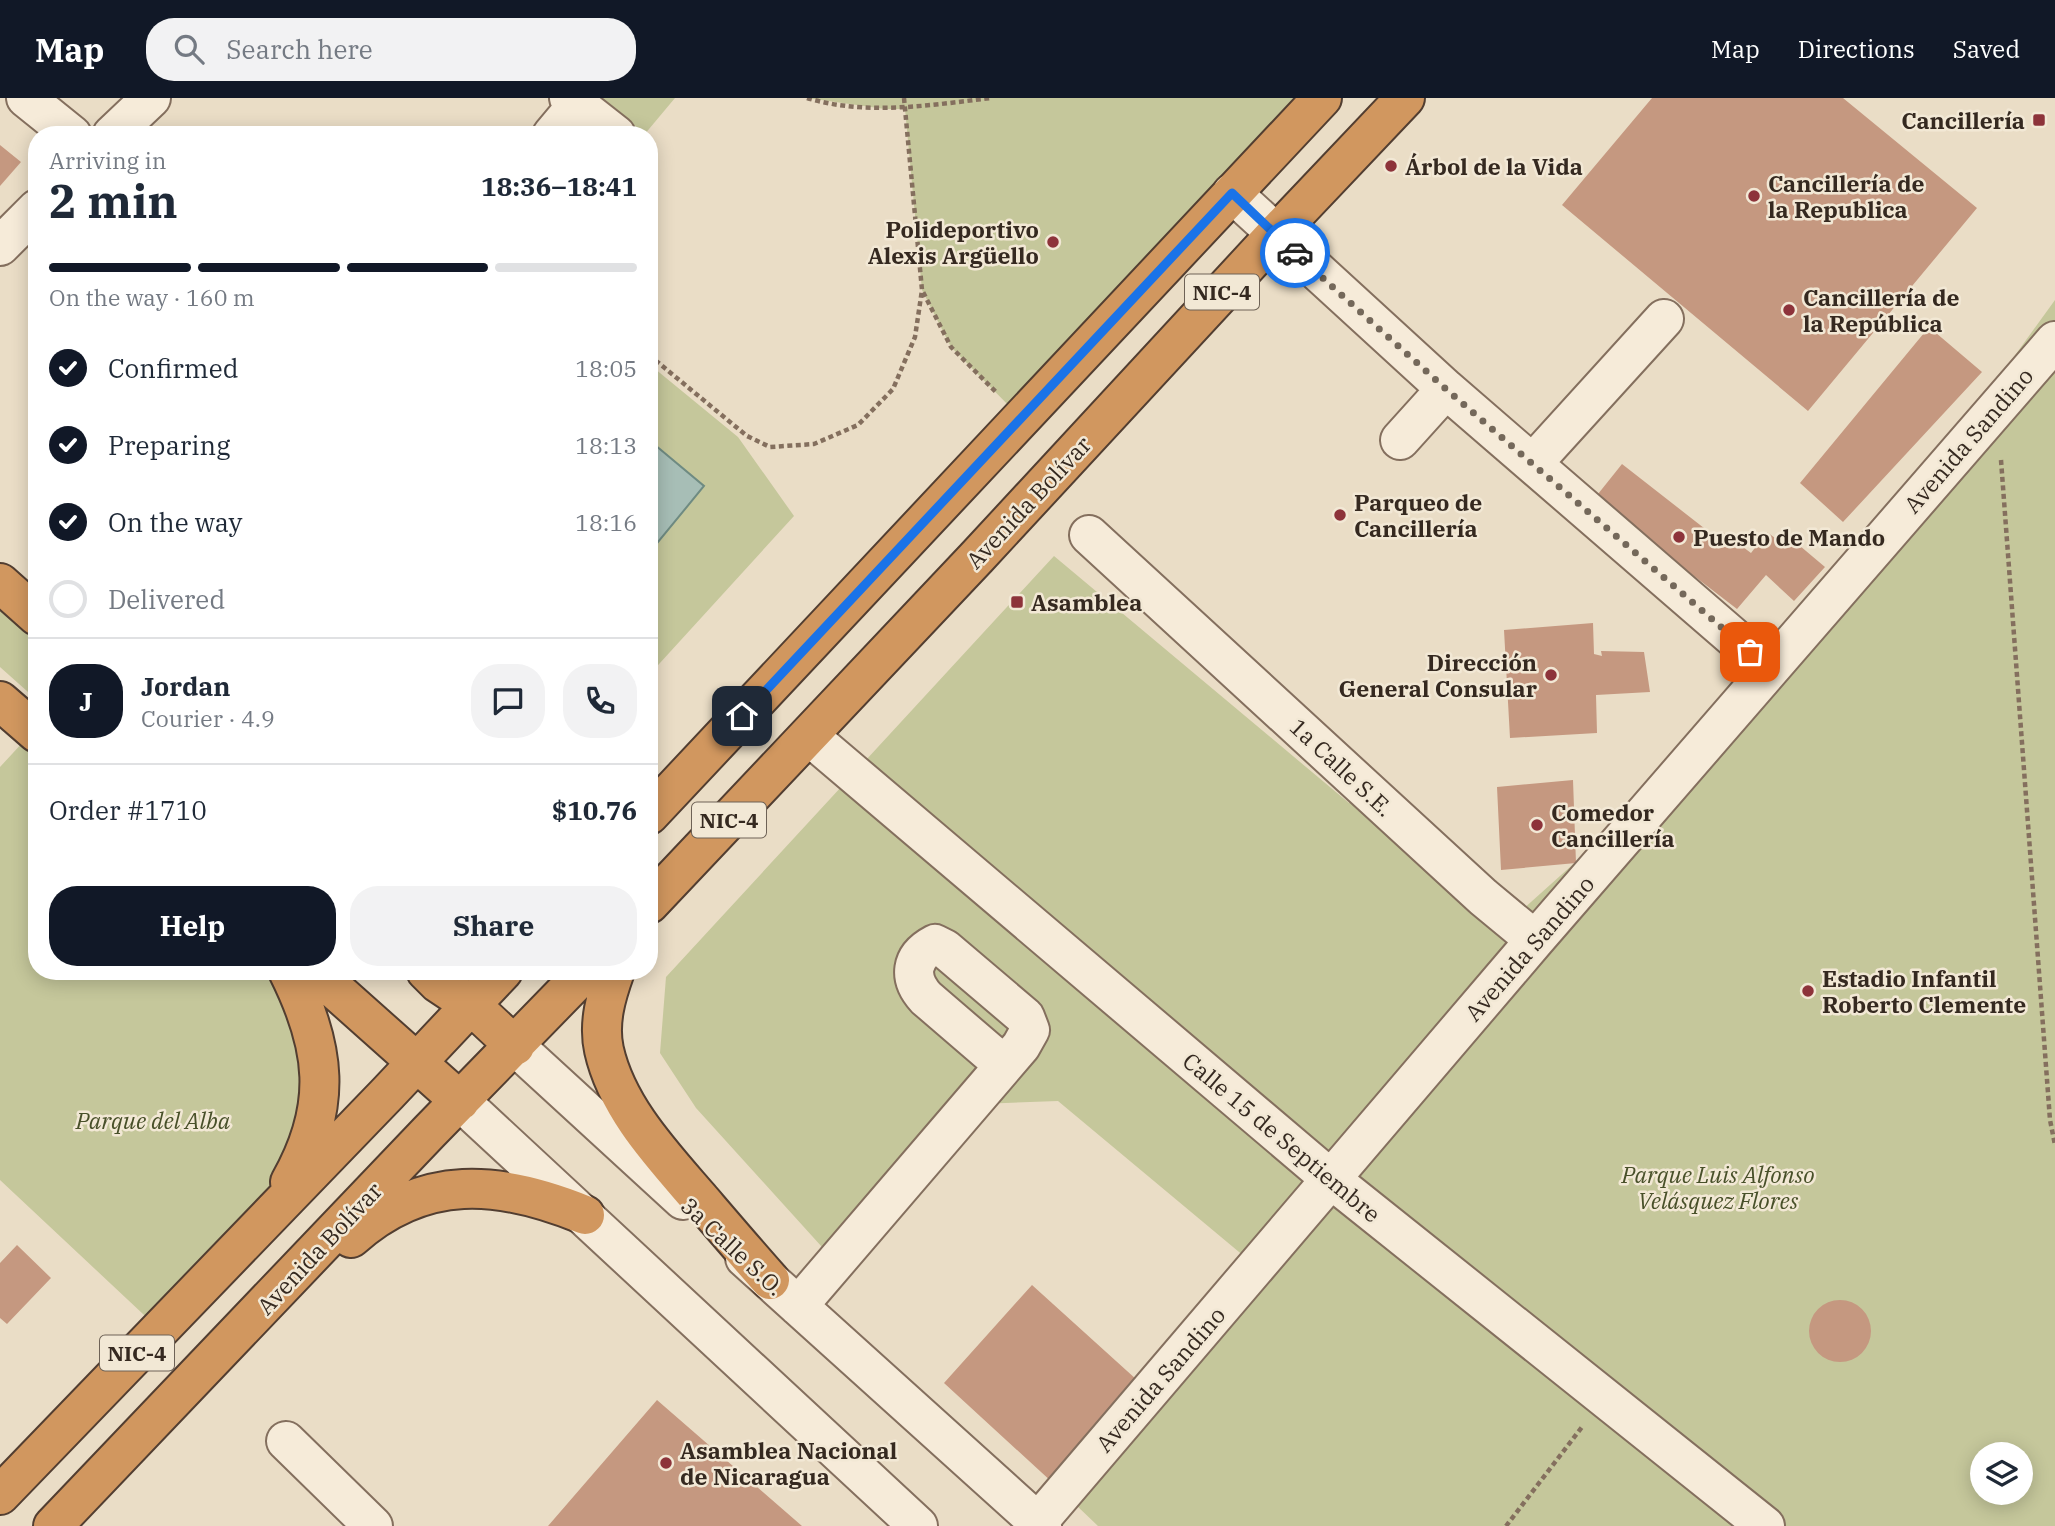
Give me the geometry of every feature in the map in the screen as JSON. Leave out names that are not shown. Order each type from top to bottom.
[{"type":"highway","name":"NIC-4","points":[[658,803],[1322,98]]},
{"type":"highway","name":"Avenida Bolívar","points":[[658,897],[1405,98]]},
{"type":"highway","points":[[0,583],[28,608]]},
{"type":"highway","points":[[0,701],[28,725]]},
{"type":"highway","points":[[274,1211],[300,1164],[316,1119],[320,1094],[321,1070],[316,1042],[292,980]]},
{"type":"highway","points":[[324,980],[460,1101]]},
{"type":"highway","name":"3a Calle S.O.","points":[[435,980],[471,1005],[515,1046]]},
{"type":"highway","name":"NIC-4","points":[[0,1495],[495,980]]},
{"type":"highway","name":"Avenida Bolívar","points":[[53,1526],[577,980]]},
{"type":"highway","points":[[612,980],[605,1003],[604,1049],[615,1084],[625,1104],[671,1166],[769,1280]]},
{"type":"highway","points":[[208,1365],[359,1231],[379,1216],[416,1197],[451,1188],[490,1189],[531,1196],[585,1215]]},
{"type":"street","points":[[26,98],[61,126]]},
{"type":"street","points":[[121,126],[151,98]]},
{"type":"street","points":[[558,126],[573,101],[605,126]]},
{"type":"street","points":[[1232,193],[1446,389],[1770,669]]},
{"type":"street","points":[[0,246],[28,218]]},
{"type":"street","points":[[1533,463],[1664,319]]},
{"type":"street","name":"Avenida Sandino","points":[[1047,1514],[1535,940],[2055,341]]},
{"type":"street","points":[[1400,440],[1446,389]]},
{"type":"street","name":"1a Calle S.E.","points":[[1089,536],[1483,897],[1535,940]]},
{"type":"street","name":"Calle 15 de Septiembre","points":[[809,736],[1332,1180],[1765,1526]]},
{"type":"street","name":"3a Calle S.O.","points":[[515,1046],[798,1306],[1047,1514]]},
{"type":"street","points":[[798,1306],[1004,1065]]},
{"type":"street","points":[[460,1101],[918,1526]]},
{"type":"street","points":[[286,1441],[373,1526]]},
{"type":"path","points":[[807,98],[885,109],[991,98]]},
{"type":"path","points":[[658,362],[747,436],[771,447],[814,444],[858,425],[893,389],[915,337],[922,290],[904,98]]},
{"type":"path","points":[[922,290],[951,347],[1022,419]]},
{"type":"path","points":[[1997,407],[2050,1120],[2055,1145]]},
{"type":"path","points":[[1506,1526],[1604,1399]]},
{"type":"green space","points":[[569,98],[675,98],[652,126],[605,126]]},
{"type":"green space","name":"Polideportivo Alexis Argüello","points":[[807,98],[1322,98],[1022,419],[951,347],[922,290],[905,109],[885,109]]},
{"type":"green space","name":"Parque Luis Alfonso Velásquez Flores","points":[[2055,300],[2055,1526],[1098,1526],[1053,1483],[1245,1257],[1058,1101],[980,1104],[841,1268],[696,1108],[660,1053],[666,977],[1054,556],[1349,803],[1358,794],[1501,929],[1783,676]]},
{"type":"green space","points":[[658,371],[738,437],[794,516],[658,665]]},
{"type":"green space","points":[[0,607],[28,632],[28,692],[0,667]]},
{"type":"green space","name":"Parque del Alba","points":[[28,737],[28,980],[289,980],[308,1143],[159,1329],[0,1180],[0,767]]},
{"type":"water","points":[[658,448],[704,486],[658,542]]},
{"type":"building","name":"Cancillería de la República","points":[[1652,98],[1843,98],[1977,208],[1808,411],[1562,205]]},
{"type":"building","points":[[0,145],[21,162],[0,186]]},
{"type":"building","points":[[1929,327],[1982,372],[1843,522],[1800,483]]},
{"type":"building","name":"Puesto de Mando","points":[[1622,464],[1718,539],[1723,532],[1751,553],[1767,532],[1783,544],[1787,535],[1825,567],[1794,601],[1766,575],[1737,609],[1594,499]]},
{"type":"building","name":"Dirección General Consular","points":[[1593,623],[1594,654],[1602,656],[1601,651],[1644,652],[1650,692],[1596,695],[1597,733],[1510,738],[1504,630]]},
{"type":"building","name":"Comedor Cancillería","points":[[1573,780],[1576,863],[1501,870],[1497,787]]},
{"type":"building","points":[[17,1245],[51,1278],[7,1324],[0,1318],[0,1263]]},
{"type":"building","points":[[1032,1285],[1137,1380],[1053,1483],[944,1383]]},
{"type":"building","points":[[1840,1300],[1862,1309],[1871,1331],[1862,1353],[1840,1362],[1818,1353],[1809,1331],[1818,1309]]},
{"type":"building","name":"Asamblea Nacional de Nicaragua","points":[[657,1400],[802,1526],[548,1526]]},
{"type":"way so far","points":[[1295,253],[1446,389],[1750,652]]},
{"type":"place","name":"Cancillería","points":[[2039,120]]},
{"type":"place","name":"Árbol de la Vida","points":[[1391,166]]},
{"type":"place","name":"Cancillería de la Republica","points":[[1754,196]]},
{"type":"place","name":"Polideportivo Alexis Argüello","points":[[1053,242]]},
{"type":"place","name":"Cancillería de la República","points":[[1789,310]]},
{"type":"place","name":"Parqueo de Cancillería","points":[[1340,515]]},
{"type":"place","name":"Puesto de Mando","points":[[1679,537]]},
{"type":"place","name":"Asamblea","points":[[1017,602]]},
{"type":"place","name":"Dirección General Consular","points":[[1551,675]]},
{"type":"place","name":"Comedor Cancillería","points":[[1537,825]]},
{"type":"place","name":"Estadio Infantil Roberto Clemente","points":[[1808,991]]},
{"type":"place","name":"Asamblea Nacional de Nicaragua","points":[[666,1463]]},
{"type":"route","points":[[742,716],[1232,193],[1295,253]]}]
